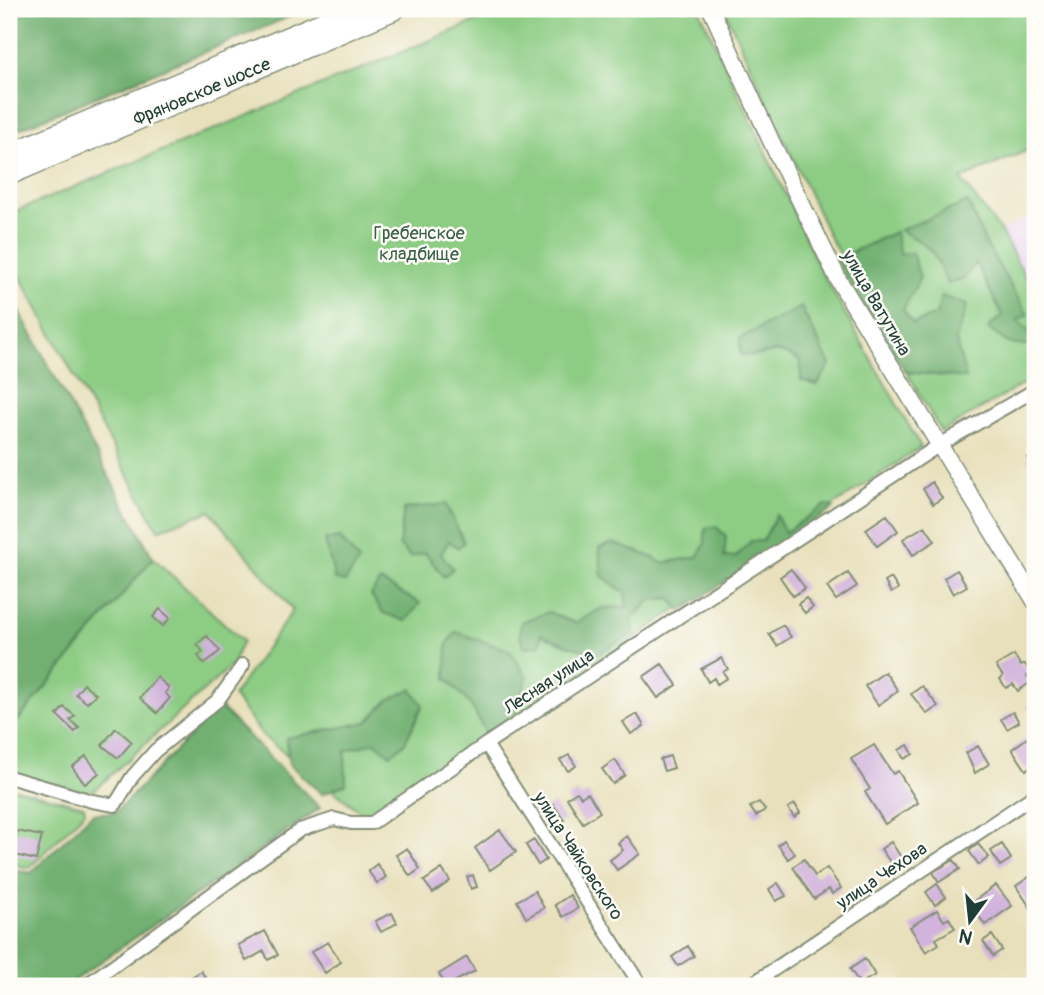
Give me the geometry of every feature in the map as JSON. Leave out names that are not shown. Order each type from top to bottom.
[{"type":"main road","name":"Фряновское шоссе","points":[[9,155],[356,9]]},
{"type":"main road","name":"Фряновское шоссе","points":[[9,174],[394,9]]},
{"type":"street","name":"улица Ватутина","points":[[710,9],[839,281],[1035,601]]},
{"type":"street","name":"Лесная улица","points":[[85,986],[300,830],[334,819],[351,823],[372,823],[486,744],[938,446],[1035,390]]},
{"type":"street","points":[[9,777],[92,801],[116,804],[132,777],[155,751],[218,699],[243,665]]},
{"type":"street","name":"улица Чайковского","points":[[486,744],[641,986]]},
{"type":"street","name":"улица Чехова","points":[[749,986],[1035,795]]},
{"type":"shaded area","points":[[1035,213],[1035,294],[1001,232]]},
{"type":"green space","points":[[9,9],[308,9],[9,133]]},
{"type":"green space","name":"Гребенское кладбище","points":[[506,9],[699,9],[820,269],[921,447],[366,816],[264,737],[233,696],[293,610],[210,511],[158,530],[9,256],[9,214]]},
{"type":"green space","points":[[724,9],[1035,9],[1035,147],[961,179],[1001,232],[1035,294],[1035,377],[941,432],[829,236]]},
{"type":"green space","points":[[968,202],[985,242],[1028,315],[1017,320],[1035,336],[1035,344],[1021,346],[1010,343],[988,328],[1002,315],[976,263],[964,279],[947,284],[931,251],[900,230]]},
{"type":"green space","points":[[895,232],[900,254],[912,253],[920,278],[903,310],[913,324],[936,315],[942,296],[967,305],[956,341],[966,378],[906,372],[835,260]]},
{"type":"green space","points":[[17,307],[153,558],[9,731],[9,315]]},
{"type":"green space","points":[[801,307],[830,365],[817,385],[801,380],[800,361],[789,355],[780,352],[740,354],[740,338]]},
{"type":"green space","points":[[446,504],[464,542],[458,548],[449,541],[441,554],[453,569],[444,577],[425,553],[410,557],[399,545],[404,509]]},
{"type":"green space","points":[[826,505],[834,508],[681,611],[670,598],[651,600],[632,619],[634,633],[598,654],[541,634],[540,645],[524,647],[520,636],[521,622],[549,612],[575,623],[602,608],[627,607],[625,593],[602,576],[599,548],[613,543],[662,563],[697,557],[705,544],[705,529],[715,526],[726,536],[724,557],[736,557],[751,541],[763,541],[776,515],[785,532]]},
{"type":"green space","points":[[340,538],[359,561],[345,582],[335,580],[325,540]]},
{"type":"green space","points":[[153,558],[243,641],[232,665],[90,794],[9,773],[9,731]]},
{"type":"green space","points":[[380,581],[420,603],[406,621],[383,613],[371,595]]},
{"type":"green space","points":[[456,632],[509,650],[527,677],[514,723],[489,739],[471,705],[446,678],[447,644]]},
{"type":"green space","points":[[411,689],[423,705],[405,743],[390,755],[375,742],[345,751],[346,784],[322,794],[289,764],[286,738],[367,722],[388,700]]},
{"type":"green space","points":[[219,706],[320,808],[66,986],[9,986],[9,869],[31,873],[92,814],[116,812]]},
{"type":"green space","points":[[9,787],[84,806],[85,812],[29,868],[9,863]]},
{"type":"building","points":[[1035,454],[1035,473],[1027,458]]},
{"type":"building","points":[[932,482],[942,498],[933,504],[923,489]]},
{"type":"building","points":[[887,515],[898,531],[877,546],[866,529]]},
{"type":"building","points":[[925,526],[935,541],[913,555],[903,539]]},
{"type":"building","points":[[791,569],[805,588],[793,596],[780,577]]},
{"type":"building","points":[[957,570],[967,586],[953,594],[944,578]]},
{"type":"building","points":[[848,573],[857,586],[836,600],[827,587]]},
{"type":"building","points":[[891,578],[898,589],[891,593],[885,582]]},
{"type":"building","points":[[806,598],[813,607],[805,613],[798,604]]},
{"type":"building","points":[[160,609],[170,618],[163,626],[153,617]]},
{"type":"building","points":[[783,625],[791,637],[777,646],[769,634]]},
{"type":"building","points":[[207,636],[220,651],[204,664],[198,656],[203,652],[197,644]]},
{"type":"building","points":[[1014,655],[1021,666],[1025,664],[1031,673],[1027,676],[1031,682],[1018,691],[1013,684],[1006,688],[1000,679],[1003,676],[996,666]]},
{"type":"building","points":[[721,658],[728,669],[723,672],[727,678],[717,684],[714,678],[708,682],[701,669]]},
{"type":"building","points":[[662,664],[677,685],[658,698],[643,677]]},
{"type":"building","points":[[885,672],[898,691],[878,705],[865,686]]},
{"type":"building","points":[[157,677],[169,688],[165,693],[170,698],[157,713],[140,698]]},
{"type":"building","points":[[84,684],[96,694],[87,703],[76,694]]},
{"type":"building","points":[[922,686],[938,706],[927,714],[911,694]]},
{"type":"building","points":[[1035,701],[1035,719],[1027,706]]},
{"type":"building","points":[[64,707],[75,716],[70,720],[79,728],[75,732],[57,715]]},
{"type":"building","points":[[1013,712],[1019,722],[1007,729],[1001,719]]},
{"type":"building","points":[[637,714],[644,726],[631,734],[623,722]]},
{"type":"building","points":[[116,728],[132,742],[118,758],[102,745]]},
{"type":"building","points":[[1027,738],[1035,751],[1035,763],[1026,770],[1012,749]]},
{"type":"building","points":[[874,745],[893,774],[898,771],[918,803],[885,824],[865,792],[870,789],[851,759]]},
{"type":"building","points":[[908,745],[913,754],[904,759],[899,750]]},
{"type":"building","points":[[978,746],[989,764],[975,773],[966,753]]},
{"type":"building","points":[[569,755],[576,766],[568,771],[560,760]]},
{"type":"building","points":[[86,756],[99,773],[85,784],[72,767]]},
{"type":"building","points":[[670,756],[674,768],[664,771],[660,759]]},
{"type":"building","points":[[615,760],[625,775],[613,784],[602,769]]},
{"type":"building","points":[[577,792],[581,797],[588,793],[600,812],[583,823],[567,798]]},
{"type":"building","points":[[759,802],[765,810],[756,816],[750,807]]},
{"type":"building","points":[[553,804],[564,820],[557,825],[546,808]]},
{"type":"building","points":[[795,804],[800,813],[794,817],[788,808]]},
{"type":"building","points":[[500,830],[516,852],[490,870],[475,848]]},
{"type":"building","points":[[17,831],[42,836],[36,860],[11,854]]},
{"type":"building","points":[[627,836],[640,854],[617,870],[610,860],[623,850],[618,843]]},
{"type":"building","points":[[534,840],[546,860],[538,865],[526,845]]},
{"type":"building","points":[[784,840],[795,854],[788,859],[778,845]]},
{"type":"building","points":[[891,842],[903,860],[893,866],[881,849]]},
{"type":"building","points":[[978,844],[989,857],[979,865],[969,851]]},
{"type":"building","points":[[1002,844],[1011,859],[1000,866],[991,851]]},
{"type":"building","points":[[407,848],[420,869],[410,876],[396,855]]},
{"type":"building","points":[[804,859],[815,876],[827,868],[841,888],[832,894],[829,889],[814,899],[793,867]]},
{"type":"building","points":[[954,860],[960,869],[939,882],[933,872]]},
{"type":"building","points":[[377,864],[386,877],[377,883],[368,871]]},
{"type":"building","points":[[442,869],[450,881],[433,893],[424,881]]},
{"type":"building","points":[[1035,873],[1035,907],[1032,910],[1016,886]]},
{"type":"building","points":[[473,875],[477,887],[471,889],[467,877]]},
{"type":"building","points":[[778,883],[786,896],[776,901],[769,889]]},
{"type":"building","points":[[937,884],[946,897],[935,905],[926,892]]},
{"type":"building","points":[[996,885],[1012,906],[985,925],[970,904]]},
{"type":"building","points":[[535,891],[544,908],[526,918],[517,901]]},
{"type":"building","points":[[570,895],[578,908],[563,917],[555,905]]},
{"type":"building","points":[[937,910],[944,921],[949,918],[955,928],[936,939],[939,944],[926,952],[910,927]]},
{"type":"building","points":[[392,913],[397,923],[381,932],[375,921]]},
{"type":"building","points":[[265,931],[278,955],[268,960],[264,951],[246,961],[238,945]]},
{"type":"building","points":[[992,935],[1002,950],[993,956],[983,941]]},
{"type":"building","points":[[328,942],[341,962],[325,973],[311,952]]},
{"type":"building","points":[[688,946],[694,956],[678,966],[672,957]]},
{"type":"building","points":[[467,957],[475,971],[446,986],[439,974]]},
{"type":"building","points":[[865,959],[875,975],[860,984],[850,969]]},
{"type":"building","points":[[201,971],[211,986],[190,986],[194,984],[190,978]]}]
